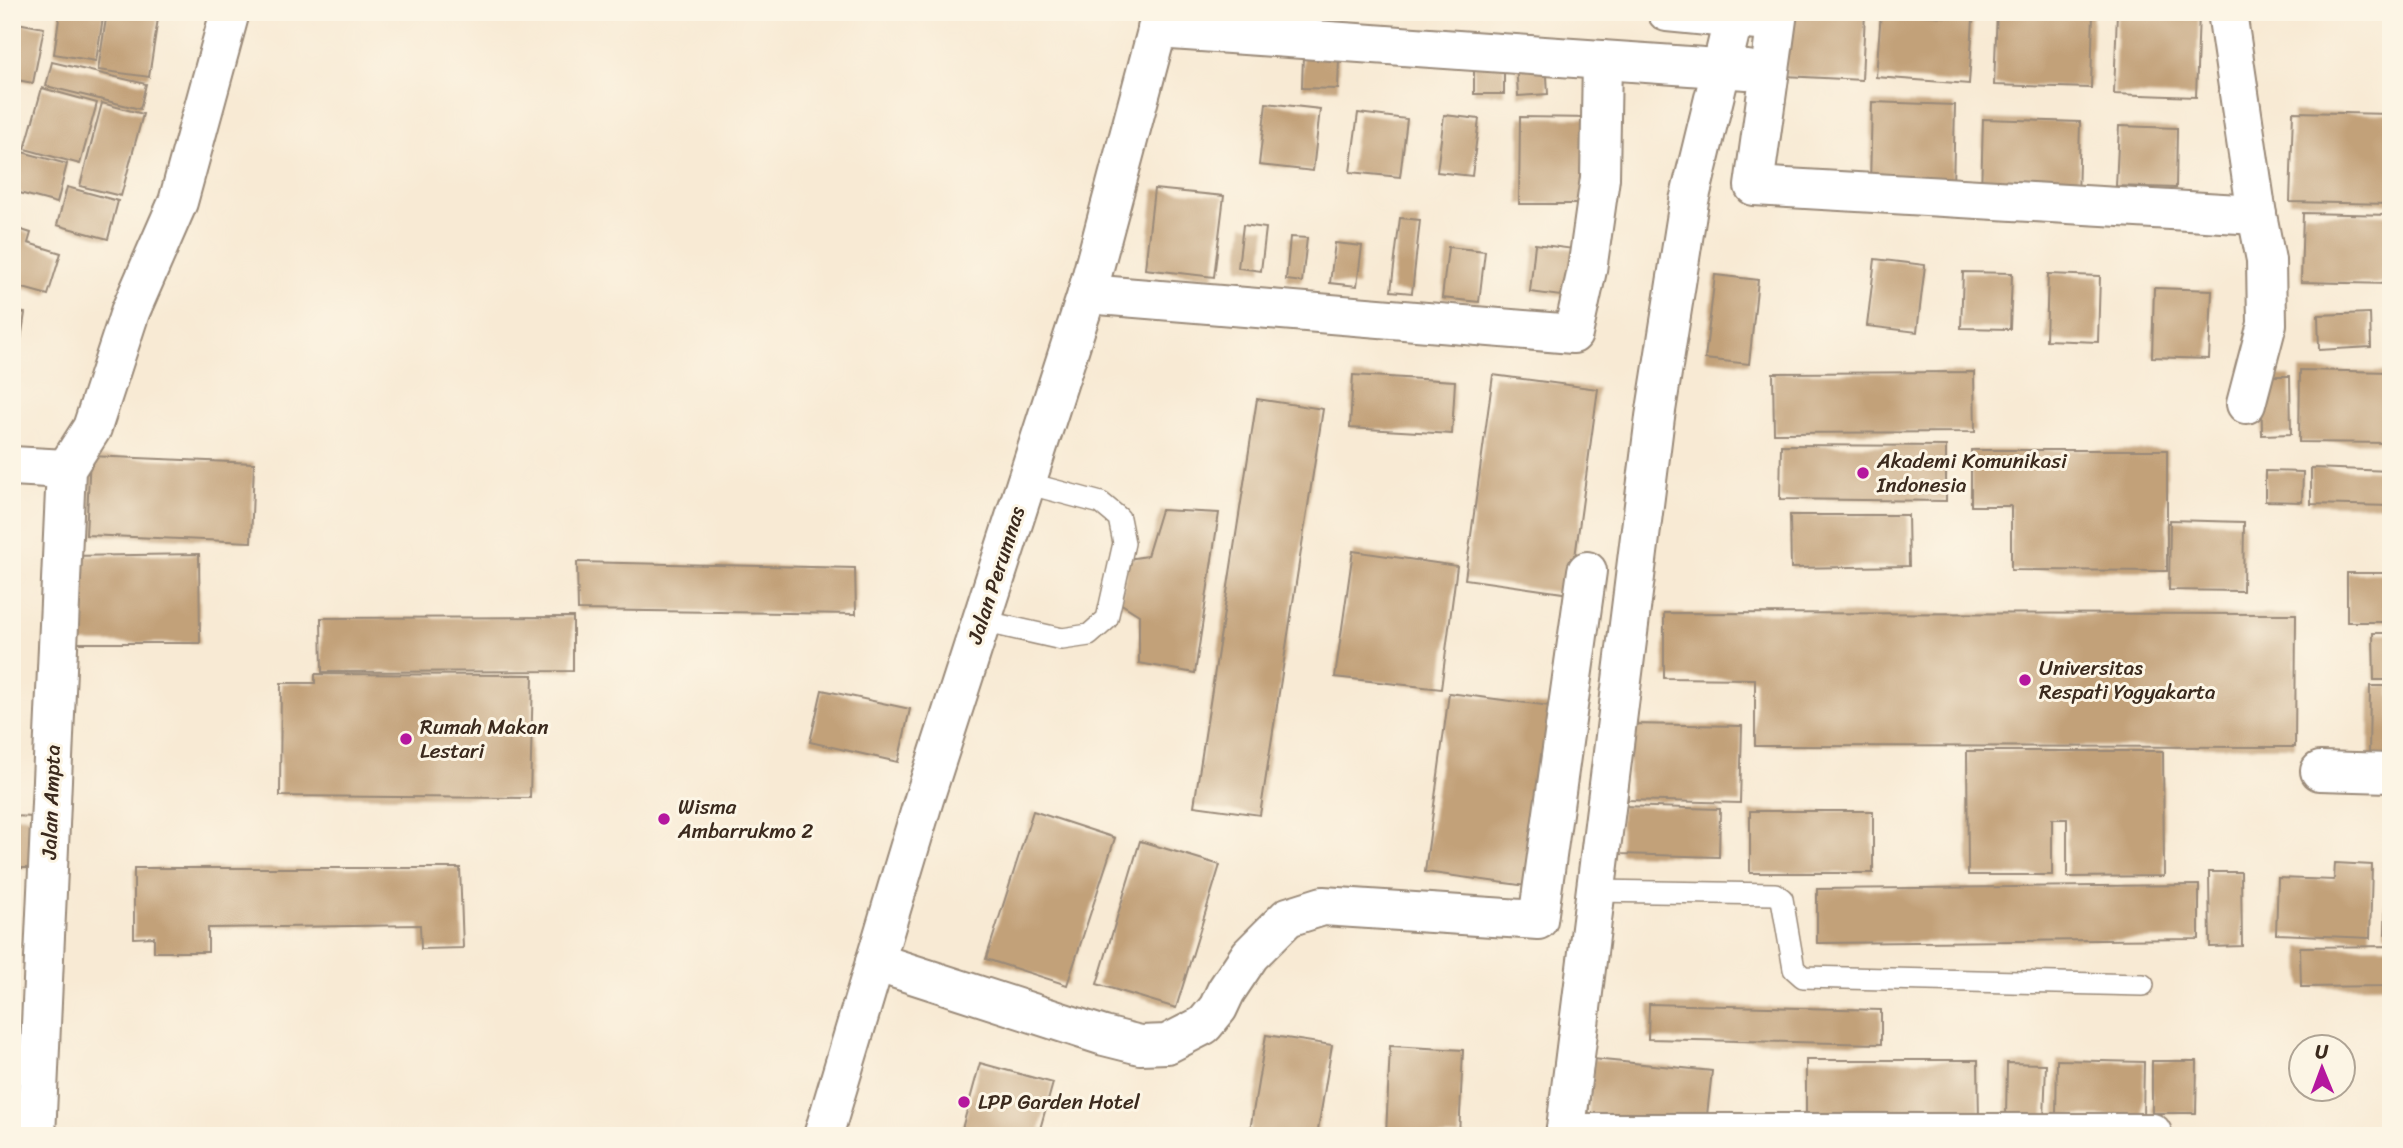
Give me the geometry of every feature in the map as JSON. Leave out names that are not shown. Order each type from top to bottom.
[{"type":"street","points":[[12,467],[66,469],[92,428],[130,312],[178,202],[229,12]]},
{"type":"street","points":[[1667,12],[1777,18],[1754,186],[2257,215]]},
{"type":"street","points":[[2227,12],[2266,260],[2267,324],[2246,404]]},
{"type":"street","points":[[1734,15],[1689,201],[1655,417],[1565,1135],[2152,1133]]},
{"type":"street","points":[[1160,21],[1602,60],[1770,71]]},
{"type":"street","name":"Jalan Perumnas","points":[[823,1136],[875,962],[1087,294],[1160,21]]},
{"type":"street","points":[[1087,294],[1573,334],[1587,270],[1600,178],[1602,60]]},
{"type":"street","name":"Jalan Ampta","points":[[36,1136],[66,469]]},
{"type":"street","points":[[875,962],[1104,1036],[1140,1045],[1167,1044],[1204,1025],[1218,1008],[1226,990],[1250,955],[1288,917],[1323,906],[1538,919],[1587,571]]},
{"type":"street","points":[[2320,771],[2391,773]]},
{"type":"lane","points":[[982,621],[1062,639],[1089,635],[1107,619],[1124,543],[1119,518],[1101,503],[1026,483]]},
{"type":"lane","points":[[1596,891],[1776,894],[1783,899],[1794,969],[1803,977],[2143,985]]},
{"type":"building","points":[[60,12],[104,12],[96,61],[54,54]]},
{"type":"building","points":[[107,12],[159,12],[149,77],[98,70]]},
{"type":"building","points":[[1788,12],[1865,12],[1862,80],[1785,76]]},
{"type":"building","points":[[1881,12],[1973,19],[1969,84],[1876,77]]},
{"type":"building","points":[[1997,12],[2093,12],[2091,88],[1994,85]]},
{"type":"building","points":[[2117,12],[2199,12],[2196,97],[2114,94]]},
{"type":"building","points":[[12,22],[44,28],[33,83],[12,79]]},
{"type":"building","points":[[1303,55],[1339,57],[1338,89],[1302,88]]},
{"type":"building","points":[[1546,59],[1548,94],[1518,96],[1516,61]]},
{"type":"building","points":[[52,62],[146,84],[140,109],[46,86]]},
{"type":"building","points":[[1474,63],[1504,63],[1504,94],[1474,94]]},
{"type":"building","points":[[42,88],[97,103],[80,164],[25,149]]},
{"type":"building","points":[[1872,102],[1955,105],[1953,187],[1870,185]]},
{"type":"building","points":[[102,103],[143,114],[121,196],[80,186]]},
{"type":"building","points":[[1266,103],[1320,109],[1313,171],[1259,165]]},
{"type":"building","points":[[2293,112],[2391,114],[2391,204],[2290,202]]},
{"type":"building","points":[[1358,113],[1407,119],[1400,177],[1350,172]]},
{"type":"building","points":[[1444,115],[1479,119],[1472,176],[1437,172]]},
{"type":"building","points":[[1520,117],[1592,118],[1591,204],[1519,204]]},
{"type":"building","points":[[1983,119],[2080,122],[2078,200],[1981,196]]},
{"type":"building","points":[[2119,126],[2177,128],[2176,188],[2116,186]]},
{"type":"building","points":[[22,152],[67,164],[57,203],[12,191]]},
{"type":"building","points":[[67,187],[118,201],[108,239],[57,225]]},
{"type":"building","points":[[1154,189],[1224,196],[1214,277],[1145,269]]},
{"type":"building","points":[[2303,213],[2391,215],[2391,284],[2301,282]]},
{"type":"building","points":[[1400,218],[1420,220],[1412,293],[1391,291]]},
{"type":"building","points":[[1243,225],[1266,228],[1261,271],[1238,268]]},
{"type":"building","points":[[12,227],[31,233],[28,243],[61,253],[48,295],[12,285]]},
{"type":"building","points":[[1290,237],[1307,238],[1302,282],[1286,280]]},
{"type":"building","points":[[1335,243],[1362,246],[1357,286],[1330,283]]},
{"type":"building","points":[[1535,244],[1574,249],[1568,297],[1530,292]]},
{"type":"building","points":[[1448,247],[1485,251],[1479,302],[1442,298]]},
{"type":"building","points":[[1875,259],[1925,265],[1917,332],[1867,326]]},
{"type":"building","points":[[1963,272],[2012,273],[2010,329],[1961,328]]},
{"type":"building","points":[[2048,274],[2100,276],[2098,342],[2046,340]]},
{"type":"building","points":[[1715,275],[1758,280],[1749,364],[1705,359]]},
{"type":"building","points":[[2154,288],[2212,290],[2209,359],[2152,357]]},
{"type":"building","points":[[12,311],[25,313],[14,386],[12,386]]},
{"type":"building","points":[[2370,313],[2371,347],[2319,350],[2318,315]]},
{"type":"building","points":[[2300,370],[2391,372],[2391,443],[2299,442]]},
{"type":"building","points":[[1974,372],[1975,432],[1774,433],[1773,373]]},
{"type":"building","points":[[1353,375],[1455,381],[1452,434],[1350,428]]},
{"type":"building","points":[[1493,375],[1598,389],[1570,594],[1465,579]]},
{"type":"building","points":[[2261,376],[2290,376],[2291,434],[2262,435]]},
{"type":"building","points":[[1257,399],[1323,409],[1260,815],[1194,806]]},
{"type":"building","name":"Akademi Komunikasi Indonesia","points":[[1781,445],[1946,446],[1946,501],[1780,499]]},
{"type":"building","points":[[1971,450],[2167,450],[2167,571],[2011,570],[2011,506],[1971,506]]},
{"type":"building","points":[[90,456],[254,463],[251,542],[86,535]]},
{"type":"building","points":[[2311,468],[2391,471],[2391,506],[2311,504]]},
{"type":"building","points":[[2265,471],[2303,472],[2302,502],[2265,501]]},
{"type":"building","points":[[1161,510],[1219,513],[1195,673],[1139,663],[1139,615],[1120,603],[1128,559],[1147,556]]},
{"type":"building","points":[[1790,515],[1908,515],[1909,566],[1791,568]]},
{"type":"building","points":[[2170,520],[2244,522],[2243,591],[2169,590]]},
{"type":"building","points":[[1353,551],[1457,566],[1441,689],[1335,677]]},
{"type":"building","points":[[199,554],[200,643],[71,643],[69,556]]},
{"type":"building","points":[[577,562],[855,568],[856,614],[578,610]]},
{"type":"building","points":[[2347,573],[2391,573],[2391,622],[2347,622]]},
{"type":"building","name":"Universitas Respati Yogyakarta","points":[[1664,613],[2296,614],[2295,747],[1755,746],[1755,679],[1664,678]]},
{"type":"building","points":[[573,617],[573,671],[322,672],[321,618]]},
{"type":"building","points":[[2373,633],[2391,633],[2391,680],[2374,680]]},
{"type":"building","name":"Rumah Makan Lestari","points":[[315,674],[533,675],[530,798],[280,796],[281,683],[315,683]]},
{"type":"building","points":[[2370,686],[2391,686],[2391,756],[2369,756]]},
{"type":"building","points":[[822,690],[910,709],[898,762],[810,742]]},
{"type":"building","points":[[1449,693],[1558,707],[1534,887],[1425,872]]},
{"type":"building","points":[[1630,724],[1742,726],[1740,803],[1628,800]]},
{"type":"building","points":[[1967,751],[2163,751],[2164,876],[2067,877],[2067,819],[2052,819],[2052,875],[1968,875]]},
{"type":"building","points":[[1621,806],[1720,809],[1719,857],[1620,854]]},
{"type":"building","points":[[1033,811],[1115,838],[1067,985],[986,959]]},
{"type":"building","points":[[1750,811],[1873,811],[1873,873],[1750,873]]},
{"type":"building","points":[[12,816],[34,817],[33,868],[12,868]]},
{"type":"building","points":[[1140,841],[1220,865],[1176,1008],[1097,984]]},
{"type":"building","points":[[2387,854],[2391,854],[2391,935],[2385,934]]},
{"type":"building","points":[[2335,863],[2372,865],[2370,938],[2276,934],[2278,878],[2334,880]]},
{"type":"building","points":[[134,868],[460,868],[463,948],[421,949],[420,925],[208,928],[208,952],[154,952],[154,937],[134,938]]},
{"type":"building","points":[[2209,872],[2241,872],[2242,946],[2210,947]]},
{"type":"building","points":[[2199,885],[2199,939],[1817,943],[1817,889]]},
{"type":"building","points":[[2391,946],[2391,986],[2301,987],[2300,947]]},
{"type":"building","points":[[1649,1004],[1881,1010],[1881,1044],[1648,1039]]},
{"type":"building","points":[[1266,1035],[1332,1045],[1317,1136],[1249,1136]]},
{"type":"building","points":[[1390,1046],[1463,1050],[1459,1136],[1386,1136]]},
{"type":"building","points":[[1593,1059],[1712,1071],[1705,1132],[1588,1120]]},
{"type":"building","points":[[1806,1060],[1978,1060],[1979,1121],[1806,1121]]},
{"type":"building","points":[[2057,1060],[2144,1062],[2143,1117],[2056,1115]]},
{"type":"building","points":[[2152,1061],[2197,1061],[2196,1113],[2152,1113]]},
{"type":"building","points":[[980,1063],[1053,1083],[1040,1129],[1062,1136],[960,1136]]},
{"type":"building","points":[[2007,1063],[2046,1064],[2044,1119],[2006,1118]]},
{"type":"place","name":"Akademi Komunikasi Indonesia","points":[[1863,473]]},
{"type":"place","name":"Universitas Respati Yogyakarta","points":[[2025,680]]},
{"type":"place","name":"Rumah Makan Lestari","points":[[406,739]]},
{"type":"place","name":"Wisma Ambarrukmo 2","points":[[664,819]]},
{"type":"place","name":"LPP Garden Hotel","points":[[964,1102]]}]
